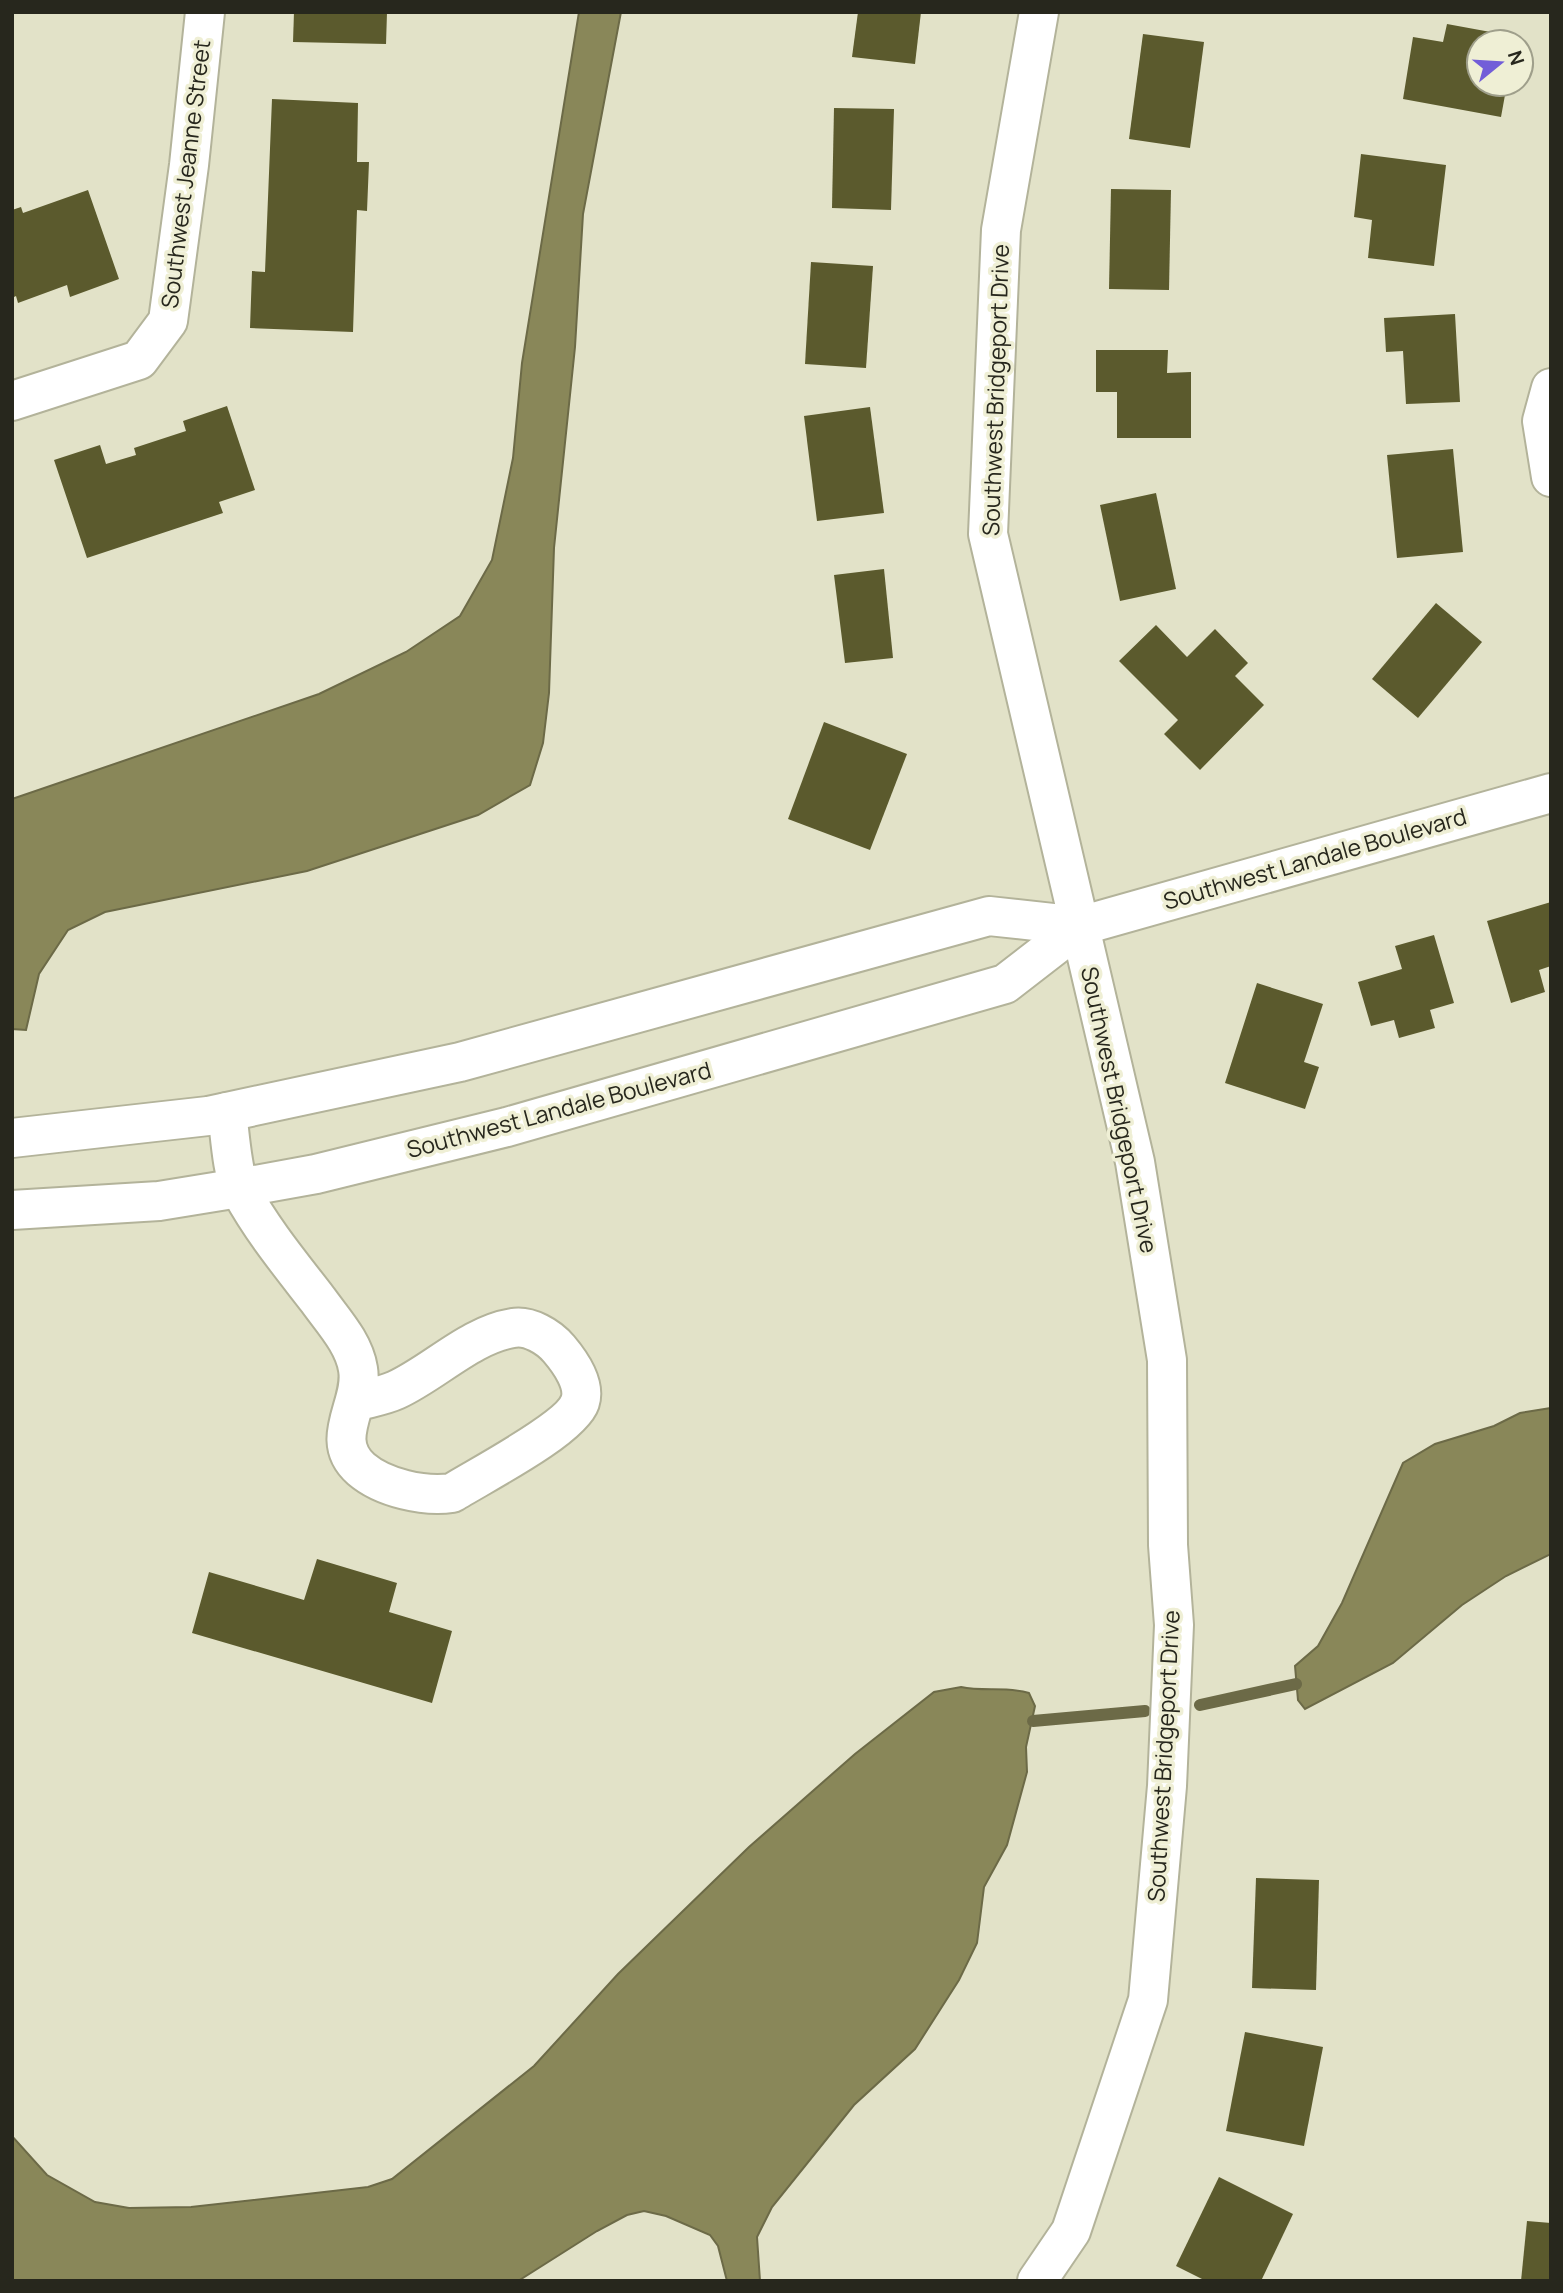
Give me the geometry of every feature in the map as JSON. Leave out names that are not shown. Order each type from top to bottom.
[{"type":"street","name":"Southwest Jeanne Street","points":[[12,401],[139,360],[168,321],[205,12]]},
{"type":"street","name":"Southwest Bridgeport Drive","points":[[1037,2281],[1071,2231],[1148,2000],[1167,1786],[1174,1625],[1168,1545],[1167,1360],[1135,1162],[988,534],[1001,230],[1039,12]]},
{"type":"street","points":[[1551,388],[1542,421],[1551,477]]},
{"type":"street","name":"Southwest Landale Boulevard","points":[[12,1210],[159,1201],[239,1188],[316,1174],[507,1127],[1005,984],[1080,926],[1551,793]]},
{"type":"street","name":"Southwest Landale Boulevard","points":[[12,1138],[227,1112],[460,1062],[989,916],[1080,926]]},
{"type":"street","points":[[227,1112],[239,1188],[264,1228],[346,1339],[358,1370],[355,1402],[345,1429],[346,1446],[361,1469],[404,1490],[431,1496],[452,1493],[565,1424],[580,1401],[579,1381],[569,1361],[554,1344],[536,1331],[517,1327],[499,1331],[480,1340],[396,1390],[355,1402]]},
{"type":"shaded area","points":[[579,12],[621,12],[583,214],[575,347],[554,548],[549,693],[543,743],[530,785],[478,815],[307,871],[105,912],[68,930],[39,974],[26,1030],[12,1029],[12,799],[319,694],[406,652],[460,616],[492,560],[513,458],[522,363]]},
{"type":"shaded area","points":[[1551,1408],[1551,1554],[1506,1576],[1462,1605],[1393,1663],[1305,1709],[1298,1700],[1295,1666],[1318,1646],[1342,1603],[1403,1463],[1435,1444],[1494,1426],[1520,1413]]},
{"type":"shaded area","points":[[961,1687],[1029,1693],[1035,1706],[1026,1747],[1027,1772],[1007,1845],[984,1887],[977,1943],[959,1980],[915,2049],[854,2105],[772,2207],[757,2237],[760,2281],[727,2281],[718,2246],[710,2235],[666,2216],[644,2211],[627,2215],[597,2231],[518,2281],[12,2281],[12,2136],[47,2175],[95,2202],[129,2208],[191,2207],[368,2187],[392,2179],[534,2066],[618,1974],[749,1847],[855,1754],[934,1692]]},
{"type":"building","points":[[294,12],[387,12],[386,44],[293,42]]},
{"type":"building","points":[[858,12],[921,12],[915,64],[852,57]]},
{"type":"building","points":[[1447,24],[1469,28],[1465,28],[1465,98],[1504,98],[1501,117],[1403,99],[1413,37],[1443,42]]},
{"type":"building","points":[[1143,34],[1204,42],[1190,148],[1129,139]]},
{"type":"building","points":[[272,99],[358,103],[357,162],[369,162],[367,211],[357,210],[353,332],[250,328],[252,271],[265,272]]},
{"type":"building","points":[[834,108],[894,109],[891,210],[832,208]]},
{"type":"building","points":[[1361,154],[1446,165],[1434,266],[1368,258],[1372,220],[1354,217]]},
{"type":"building","points":[[1111,189],[1171,190],[1169,290],[1109,289]]},
{"type":"building","points":[[88,190],[119,279],[70,297],[67,285],[18,303],[16,296],[12,298],[12,210],[21,207],[23,213]]},
{"type":"building","points":[[811,262],[873,266],[866,368],[805,364]]},
{"type":"building","points":[[1455,314],[1460,402],[1406,404],[1403,351],[1386,352],[1384,318]]},
{"type":"building","points":[[1096,350],[1168,350],[1167,373],[1191,372],[1191,438],[1117,438],[1117,392],[1096,392]]},
{"type":"building","points":[[227,406],[255,490],[219,502],[223,513],[87,558],[54,460],[100,445],[106,464],[136,455],[134,448],[186,431],[183,421]]},
{"type":"building","points":[[870,407],[884,513],[817,521],[804,416]]},
{"type":"building","points":[[1453,449],[1463,552],[1397,558],[1387,455]]},
{"type":"building","points":[[1156,493],[1176,589],[1120,601],[1100,505]]},
{"type":"building","points":[[884,569],[893,658],[845,663],[834,575]]},
{"type":"building","points":[[1436,603],[1482,642],[1418,718],[1372,679]]},
{"type":"building","points":[[1156,625],[1187,657],[1215,629],[1248,663],[1235,676],[1264,705],[1200,770],[1164,734],[1178,720],[1119,661]]},
{"type":"building","points":[[824,722],[907,754],[870,850],[788,819]]},
{"type":"building","points":[[1551,902],[1551,966],[1539,970],[1545,992],[1511,1003],[1487,921]]},
{"type":"building","points":[[1434,935],[1454,1003],[1430,1010],[1435,1028],[1399,1038],[1394,1020],[1371,1026],[1358,982],[1402,969],[1395,946]]},
{"type":"building","points":[[1257,983],[1323,1004],[1304,1062],[1319,1067],[1305,1109],[1225,1083]]},
{"type":"building","points":[[317,1559],[397,1583],[389,1612],[452,1631],[432,1703],[192,1633],[209,1572],[304,1600]]},
{"type":"building","points":[[1256,1878],[1319,1880],[1316,1990],[1252,1988]]},
{"type":"building","points":[[1245,2032],[1323,2047],[1304,2146],[1226,2131]]},
{"type":"building","points":[[1219,2177],[1293,2214],[1261,2281],[1206,2281],[1176,2266]]},
{"type":"building","points":[[1527,2221],[1551,2223],[1551,2281],[1521,2281]]},
{"type":"waterway","points":[[1200,1705],[1296,1684]]},
{"type":"waterway","points":[[1033,1721],[1145,1711]]}]
